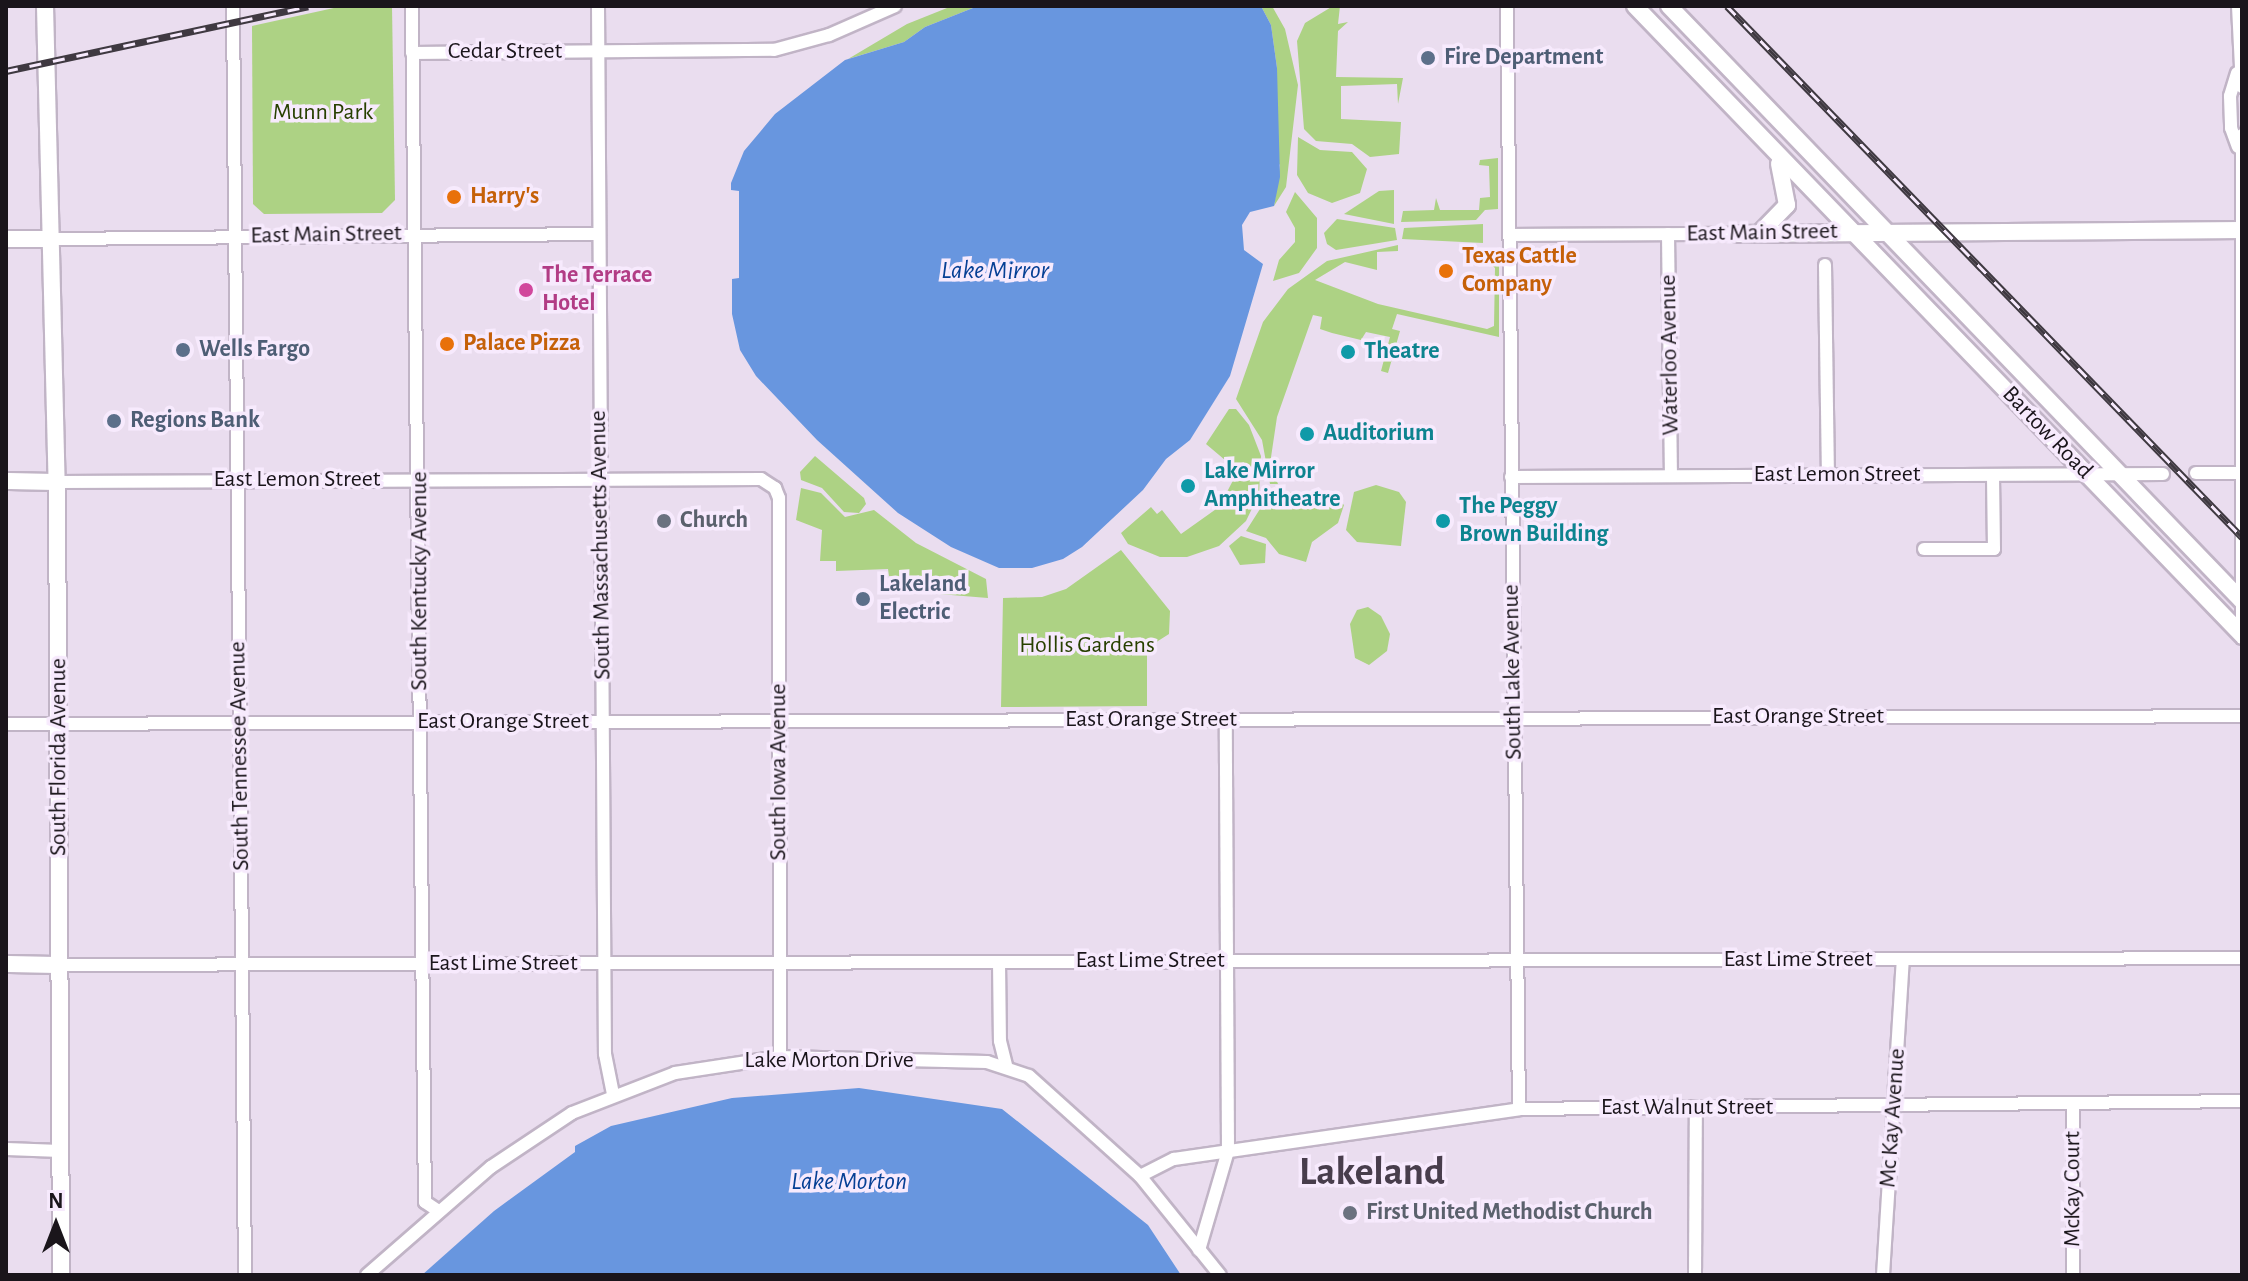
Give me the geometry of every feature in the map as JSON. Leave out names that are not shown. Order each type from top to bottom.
[{"type":"main road","name":"South Florida Avenue","points":[[45,6],[57,482],[61,1275]]},
{"type":"main road","name":"Bartow Road","points":[[1639,11],[2242,635]]},
{"type":"main road","name":"Bartow Road","points":[[1673,11],[2241,600]]},
{"type":"main road","points":[[1760,233],[1787,205],[1785,179],[1775,155]]},
{"type":"main road","name":"East Main Street","points":[[1738,234],[2241,230]]},
{"type":"main road","points":[[6,239],[52,239]]},
{"type":"main road","points":[[6,481],[57,482]]},
{"type":"main road","points":[[6,964],[59,965]]},
{"type":"street","name":"South Tennessee Avenue","points":[[233,6],[245,1275]]},
{"type":"street","name":"South Kentucky Avenue","points":[[412,6],[420,479],[425,1202],[437,1210]]},
{"type":"street","name":"South Massachusetts Avenue","points":[[598,6],[606,1071],[613,1094]]},
{"type":"street","points":[[598,52],[774,50],[829,35],[895,6]]},
{"type":"street","points":[[1507,6],[1510,235]]},
{"type":"street","points":[[2238,6],[2238,70],[2230,107],[2240,141],[2242,641]]},
{"type":"street","name":"Cedar Street","points":[[412,53],[598,52]]},
{"type":"street","points":[[2238,70],[2242,87]]},
{"type":"street","name":"East Main Street","points":[[52,239],[599,234]]},
{"type":"street","name":"Waterloo Avenue","points":[[1668,234],[1671,475]]},
{"type":"street","name":"East Main Street","points":[[1510,235],[1738,234]]},
{"type":"street","name":"South Lake Avenue","points":[[1510,235],[1519,1109]]},
{"type":"street","points":[[1825,265],[1828,475]]},
{"type":"street","points":[[2196,473],[2241,473]]},
{"type":"street","name":"East Lemon Street","points":[[1511,477],[2163,474]]},
{"type":"street","points":[[1924,549],[1994,549],[1993,475]]},
{"type":"street","name":"East Lemon Street","points":[[57,482],[761,479],[775,488]]},
{"type":"street","name":"South Iowa Avenue","points":[[775,488],[779,498],[780,1057]]},
{"type":"street","name":"East Orange Street","points":[[6,724],[2242,716]]},
{"type":"street","points":[[1199,1250],[1228,1151],[1226,720]]},
{"type":"street","name":"East Lime Street","points":[[59,965],[2242,958]]},
{"type":"street","name":"Mc Kay Avenue","points":[[1883,1275],[1903,960]]},
{"type":"street","points":[[999,962],[1000,1041],[1006,1065]]},
{"type":"street","name":"Lake Morton Drive","points":[[367,1275],[437,1210],[527,1139],[613,1094],[675,1073],[780,1057],[1006,1065],[1029,1076],[1140,1176],[1220,1275]]},
{"type":"street","name":"East Walnut Street","points":[[1140,1176],[1174,1159],[1519,1109],[2242,1101]]},
{"type":"street","name":"McKay Court","points":[[2073,1104],[2073,1275]]},
{"type":"street","points":[[1695,1275],[1696,1108]]},
{"type":"street","points":[[6,1149],[61,1151]]},
{"type":"green space","name":"Munn Park","points":[[343,6],[392,6],[395,200],[382,213],[264,214],[253,204],[252,26]]},
{"type":"green space","points":[[952,6],[978,6],[925,27],[904,42],[848,59],[907,24]]},
{"type":"green space","points":[[1261,6],[1272,6],[1285,29],[1298,85],[1286,187],[1274,206],[1280,165],[1276,160],[1277,68],[1271,25]]},
{"type":"green space","points":[[1333,6],[1340,6],[1338,24],[1348,22],[1338,31],[1336,77],[1403,78],[1398,104],[1397,84],[1341,86],[1341,119],[1401,122],[1399,154],[1370,157],[1352,144],[1316,141],[1304,129],[1297,41],[1305,23]]},
{"type":"green space","points":[[1298,137],[1320,150],[1352,152],[1367,169],[1360,193],[1332,203],[1308,193],[1297,175]]},
{"type":"green space","points":[[1498,158],[1498,209],[1485,210],[1476,220],[1401,222],[1403,211],[1434,210],[1436,198],[1440,210],[1479,210],[1480,198],[1490,197],[1489,166],[1479,165],[1480,160]]},
{"type":"green space","points":[[1394,190],[1394,224],[1344,214],[1379,191]]},
{"type":"green space","points":[[1295,192],[1317,218],[1317,248],[1299,273],[1273,281],[1279,260],[1295,242],[1295,228],[1286,212]]},
{"type":"green space","points":[[1337,219],[1395,228],[1397,240],[1336,250],[1327,244],[1324,233]]},
{"type":"green space","points":[[1483,224],[1483,243],[1402,239],[1404,228]]},
{"type":"green space","points":[[1398,245],[1398,251],[1377,252],[1377,270],[1345,262],[1315,280],[1378,304],[1487,329],[1494,326],[1495,268],[1489,262],[1491,251],[1499,252],[1499,337],[1397,314],[1392,329],[1400,331],[1388,373],[1381,371],[1390,337],[1366,332],[1361,340],[1332,333],[1320,329],[1322,317],[1313,315],[1277,417],[1270,464],[1278,484],[1270,484],[1262,440],[1236,399],[1263,322],[1288,289],[1327,261]]},
{"type":"green space","points":[[1229,409],[1236,409],[1249,425],[1261,456],[1259,494],[1246,521],[1219,546],[1187,557],[1160,557],[1128,544],[1121,533],[1151,507],[1157,514],[1162,510],[1181,534],[1219,507],[1238,471],[1206,444]]},
{"type":"green space","points":[[815,456],[864,498],[866,504],[859,513],[844,512],[822,488],[801,480],[800,472]]},
{"type":"green space","points":[[1376,485],[1399,492],[1406,502],[1401,546],[1357,542],[1346,530],[1354,492]]},
{"type":"green space","points":[[801,488],[821,493],[845,517],[874,510],[916,543],[986,579],[988,598],[902,591],[903,577],[889,576],[888,569],[836,571],[836,561],[820,561],[822,530],[796,520]]},
{"type":"green space","points":[[1272,490],[1337,498],[1344,505],[1338,523],[1312,542],[1306,562],[1279,554],[1266,538],[1246,531]]},
{"type":"green space","points":[[1241,536],[1266,544],[1265,563],[1240,565],[1229,546]]},
{"type":"green space","name":"Hollis Gardens","points":[[1121,550],[1170,611],[1169,634],[1147,648],[1147,706],[1001,707],[1003,598],[1042,597],[1066,589]]},
{"type":"green space","points":[[1368,607],[1381,616],[1390,634],[1387,651],[1369,665],[1355,658],[1350,624],[1357,610]]},
{"type":"water","name":"Lake Mirror","points":[[978,6],[1261,6],[1271,25],[1277,68],[1280,177],[1274,206],[1250,212],[1242,225],[1244,250],[1263,264],[1230,376],[1190,440],[1166,459],[1143,490],[1082,547],[1063,559],[1032,568],[999,568],[951,547],[898,513],[817,440],[756,376],[740,350],[732,314],[732,279],[739,278],[739,191],[731,190],[731,183],[744,151],[775,114],[845,60],[904,42],[925,27]]},
{"type":"water","name":"Lake Morton","points":[[859,1088],[1002,1109],[1148,1225],[1181,1275],[422,1275],[494,1211],[575,1152],[575,1146],[611,1126],[732,1098]]},
{"type":"railway","points":[[6,71],[308,6]]},
{"type":"railway","points":[[1727,6],[2242,537]]},
{"type":"place","name":"Fire Department","points":[[1428,58]]},
{"type":"place","name":"Harry's","points":[[454,197]]},
{"type":"place","name":"Texas Cattle Company","points":[[1446,271]]},
{"type":"place","name":"The Terrace Hotel","points":[[526,290]]},
{"type":"place","name":"Palace Pizza","points":[[447,344]]},
{"type":"place","name":"Wells Fargo","points":[[183,350]]},
{"type":"place","name":"Theatre","points":[[1348,352]]},
{"type":"place","name":"Regions Bank","points":[[114,421]]},
{"type":"place","name":"Auditorium","points":[[1307,434]]},
{"type":"place","name":"Lake Mirror Amphitheatre","points":[[1188,486]]},
{"type":"place","name":"Church","points":[[664,521]]},
{"type":"place","name":"The Peggy Brown Building","points":[[1443,521]]},
{"type":"place","name":"Lakeland Electric","points":[[863,599]]},
{"type":"place","name":"First United Methodist Church","points":[[1350,1213]]},
{"type":"district","name":"Lakeland","points":[[1372,1172]]}]
